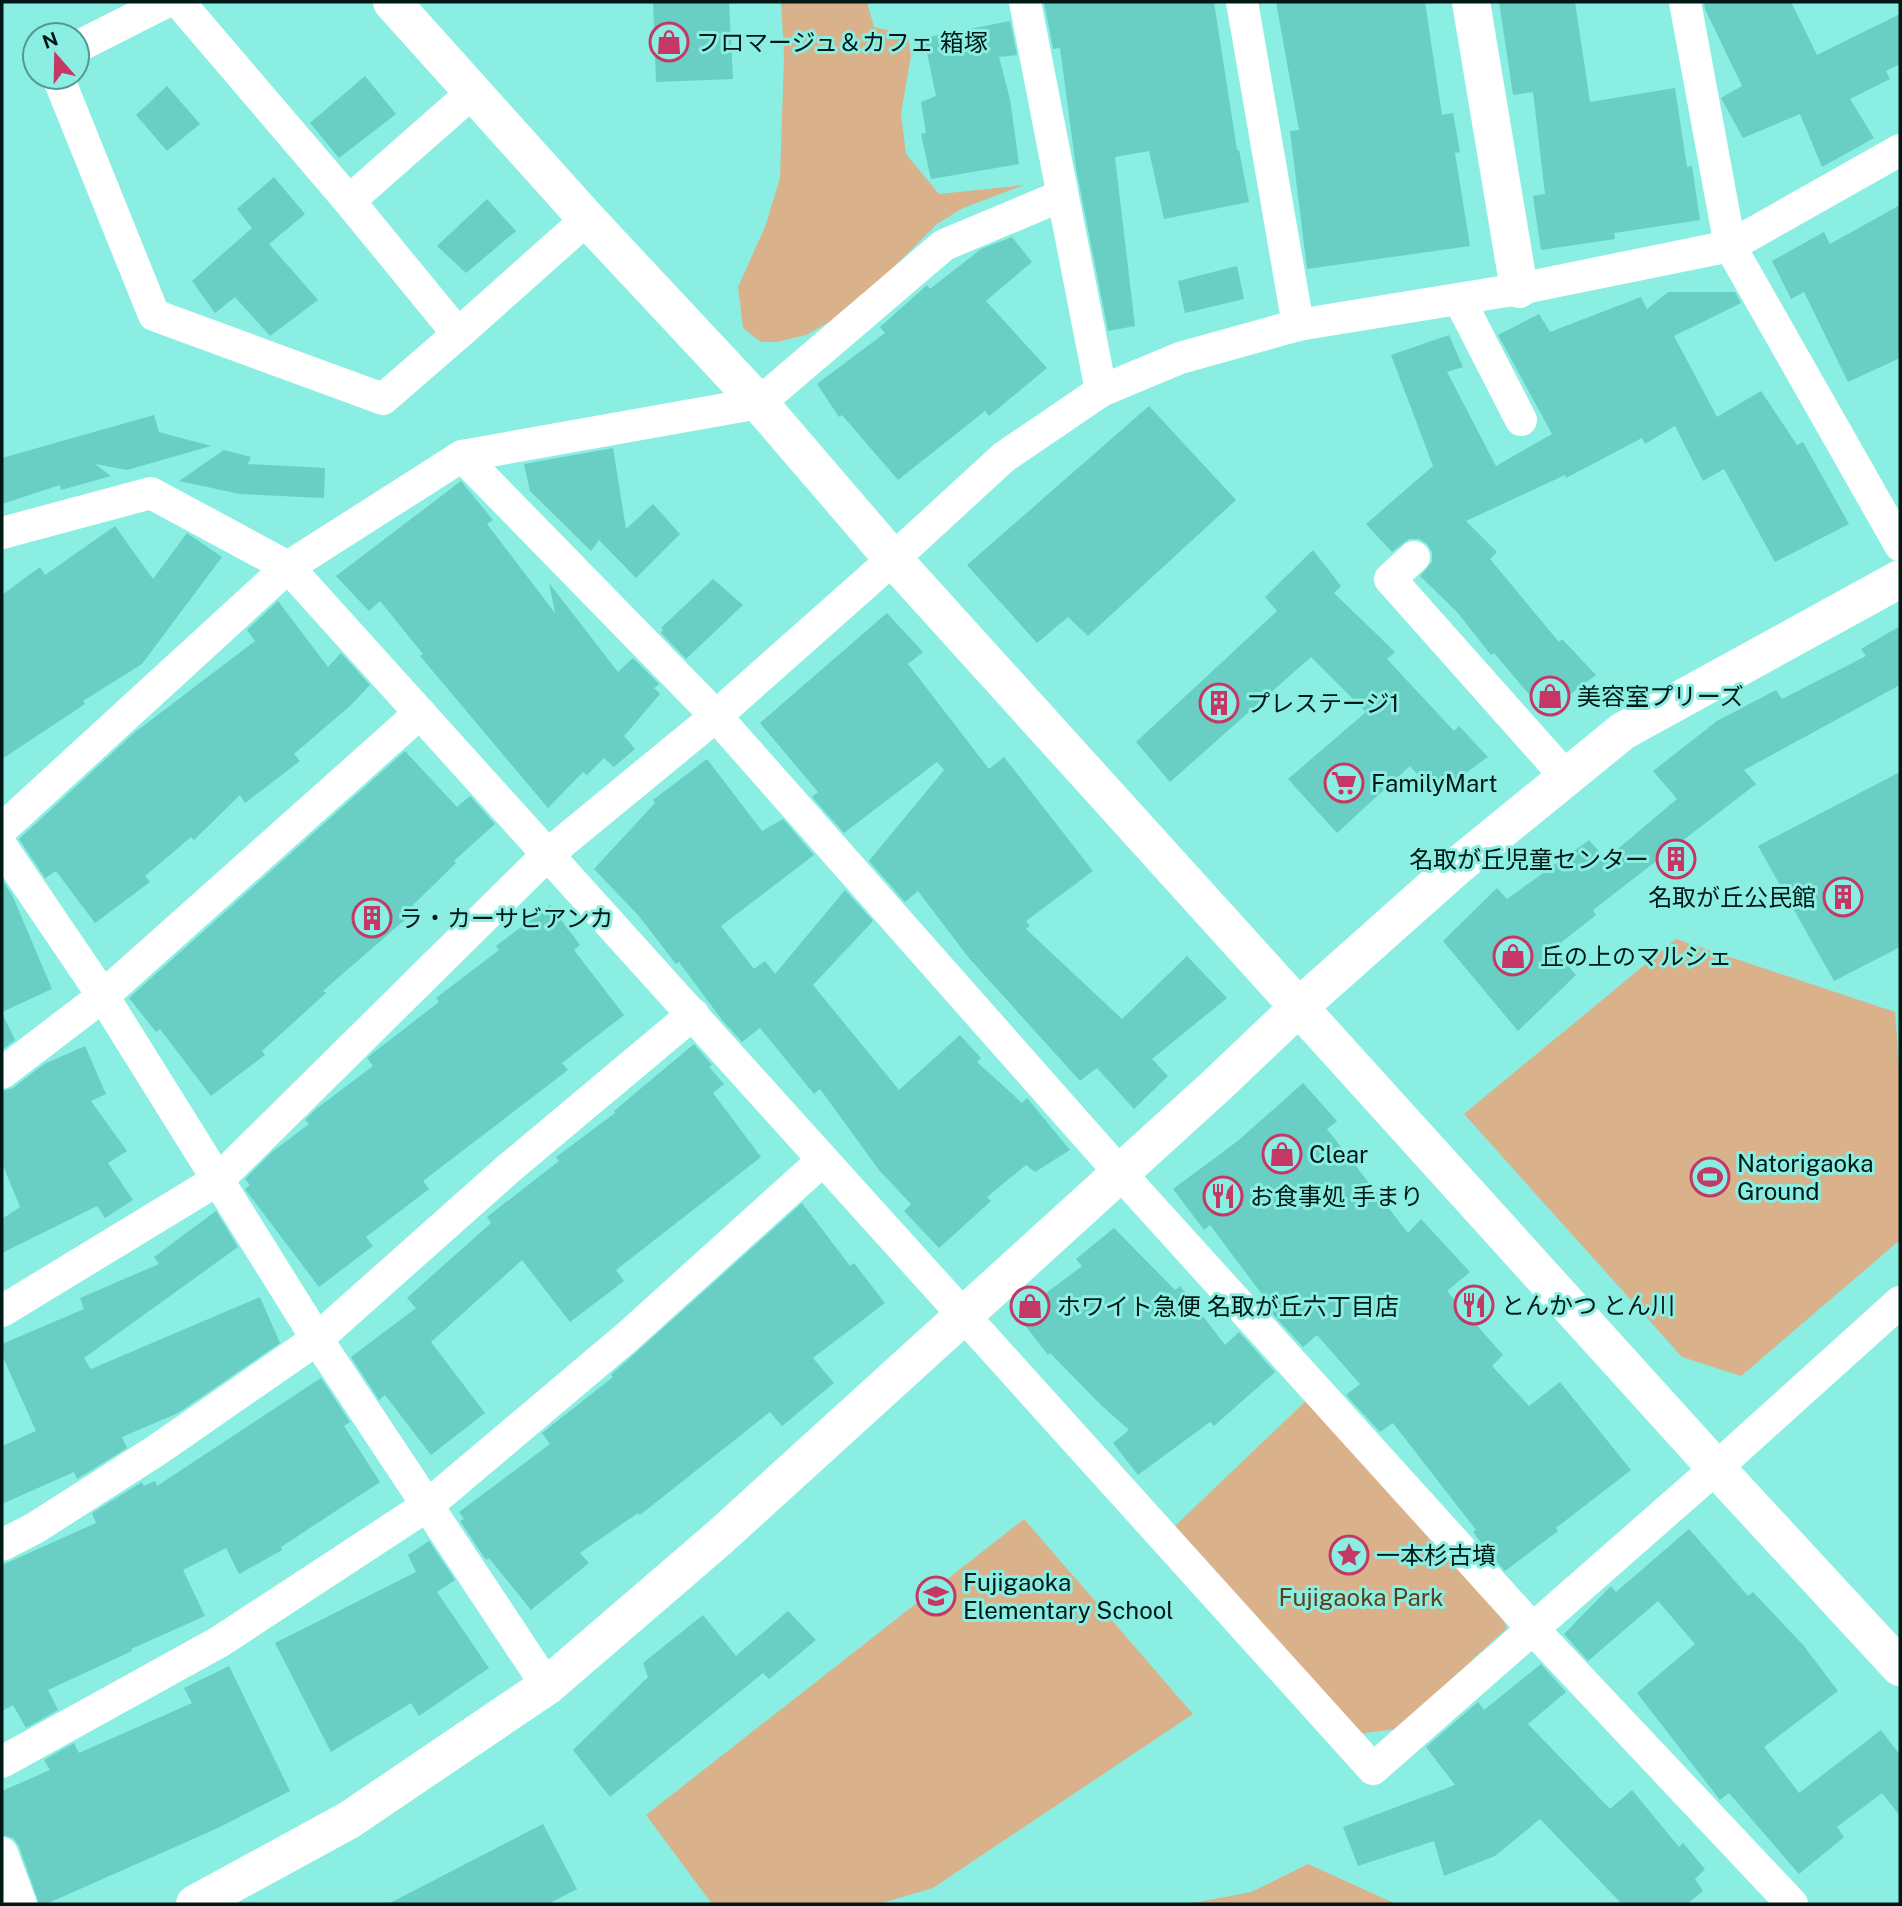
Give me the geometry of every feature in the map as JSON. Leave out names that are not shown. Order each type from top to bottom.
[{"type":"street","points":[[91,40],[166,2]]},
{"type":"street","points":[[179,2],[349,201],[458,334]]},
{"type":"street","points":[[392,2],[587,219],[759,403],[893,559],[1716,1468],[1900,1667]]},
{"type":"street","points":[[1025,2],[1101,391]]},
{"type":"street","points":[[1242,2],[1298,325]]},
{"type":"street","points":[[1471,2],[1519,289]]},
{"type":"street","points":[[1685,2],[1730,246],[1900,545]]},
{"type":"street","points":[[64,91],[154,315],[383,399],[587,219]]},
{"type":"street","points":[[349,201],[474,91]]},
{"type":"street","points":[[2,1311],[219,1179],[547,855],[716,716],[1004,457],[1101,391],[1180,358],[1298,325],[1519,289],[1730,246],[1900,150]]},
{"type":"street","points":[[2,828],[288,567],[461,456],[759,403],[944,245],[1061,196]]},
{"type":"street","points":[[1460,299],[1521,420]]},
{"type":"street","points":[[461,456],[716,716],[1121,1173],[1532,1628],[1792,1904]]},
{"type":"street","points":[[2,533],[151,493],[288,567],[1373,1769],[1716,1468],[1900,1302]]},
{"type":"street","points":[[2,556],[41,523]]},
{"type":"street","points":[[1414,557],[1390,579],[1566,778]]},
{"type":"street","points":[[195,1904],[349,1820],[547,1685],[720,1537],[1121,1173],[1300,1006],[1455,868],[1623,731],[1900,579]]},
{"type":"street","points":[[2,1073],[103,996],[420,713]]},
{"type":"street","points":[[2,847],[103,996],[317,1339],[547,1685]]},
{"type":"street","points":[[2,1545],[35,1528],[158,1450],[317,1339],[508,1169],[693,1014]]},
{"type":"street","points":[[2,1762],[219,1642],[428,1505],[627,1337],[822,1160]]},
{"type":"street","points":[[2,1853],[21,1904]]},
{"type":"green space","points":[[781,2],[867,2],[874,27],[908,35],[911,56],[901,114],[906,154],[939,194],[1024,185],[963,208],[937,224],[852,309],[806,335],[777,342],[761,342],[743,328],[738,287],[765,227],[780,178],[784,55]]},
{"type":"green space","name":"Natorigaoka Ground","points":[[1676,939],[1895,1012],[1900,1080],[1900,1240],[1741,1376],[1682,1357],[1464,1114]]},
{"type":"green space","name":"Fujigaoka Park","points":[[1309,1398],[1499,1610],[1507,1628],[1397,1729],[1357,1734],[1175,1526]]},
{"type":"green space","points":[[1024,1519],[1193,1714],[933,1888],[878,1904],[712,1904],[646,1815]]},
{"type":"green space","points":[[1308,1864],[1396,1904],[1188,1904],[1251,1892]]},
{"type":"building","points":[[653,2],[729,2],[733,79],[656,82]]},
{"type":"building","points":[[1044,2],[1214,2],[1237,150],[1249,202],[1164,219],[1149,151],[1115,157],[1135,326],[1108,331],[1076,168],[1060,48],[1053,49]]},
{"type":"building","points":[[1276,2],[1425,2],[1442,115],[1453,113],[1460,152],[1455,153],[1470,246],[1307,269],[1290,131],[1299,130]]},
{"type":"building","points":[[1499,2],[1575,2],[1590,102],[1675,88],[1687,167],[1692,166],[1700,220],[1614,233],[1615,239],[1541,250],[1533,196],[1545,194],[1533,92],[1513,95]]},
{"type":"building","points":[[1704,2],[1791,2],[1817,55],[1900,14],[1900,64],[1886,71],[1890,79],[1850,99],[1874,138],[1822,167],[1800,114],[1743,138],[1721,98],[1742,86]]},
{"type":"building","points":[[1010,21],[1017,55],[999,57],[1010,99],[1019,164],[931,179],[921,134],[926,133],[921,102],[936,96],[924,38]]},
{"type":"building","points":[[365,76],[396,114],[339,158],[310,123]]},
{"type":"building","points":[[167,86],[200,124],[167,151],[136,115]]},
{"type":"building","points":[[274,177],[305,214],[269,244],[318,300],[270,336],[235,297],[215,313],[192,281],[252,228],[237,209]]},
{"type":"building","points":[[487,199],[516,231],[466,273],[437,246]]},
{"type":"building","points":[[1900,205],[1900,358],[1848,382],[1804,292],[1791,299],[1772,261],[1824,232],[1830,244]]},
{"type":"building","points":[[1012,237],[1032,262],[986,301],[1047,368],[989,416],[985,411],[898,480],[842,415],[839,417],[817,384],[885,333],[880,327],[927,285],[930,289],[981,249]]},
{"type":"building","points":[[1237,266],[1244,299],[1185,313],[1178,281]]},
{"type":"building","points":[[1668,292],[1735,292],[1741,303],[1674,336],[1717,417],[1761,391],[1797,445],[1803,442],[1849,524],[1775,562],[1724,469],[1703,481],[1675,426],[1645,444],[1642,438],[1566,478],[1565,475],[1466,521],[1497,552],[1490,559],[1559,642],[1562,639],[1596,675],[1545,713],[1494,653],[1491,655],[1457,612],[1420,576],[1432,562],[1432,552],[1427,544],[1419,539],[1409,539],[1392,552],[1366,524],[1433,466],[1391,355],[1449,335],[1463,367],[1447,372],[1496,466],[1552,434],[1498,335],[1539,314],[1550,332],[1641,297],[1647,309]]},
{"type":"building","points":[[1149,406],[1236,500],[1088,636],[1068,617],[1037,643],[967,565]]},
{"type":"building","points":[[154,415],[159,432],[211,446],[127,470],[95,464],[111,476],[61,490],[60,485],[2,504],[2,458]]},
{"type":"building","points":[[613,448],[626,529],[653,504],[680,534],[636,578],[599,540],[591,551],[530,491],[524,464]]},
{"type":"building","points":[[224,450],[251,457],[248,464],[325,468],[324,498],[240,494],[179,481]]},
{"type":"building","points":[[461,481],[493,520],[487,524],[555,613],[549,583],[618,672],[633,658],[659,684],[654,688],[660,694],[624,736],[635,749],[614,767],[604,758],[587,775],[583,772],[548,808],[420,656],[423,654],[380,601],[369,611],[336,576]]},
{"type":"building","points":[[115,526],[153,579],[187,533],[222,557],[142,664],[83,701],[85,704],[2,759],[2,595],[40,567],[45,575]]},
{"type":"building","points":[[1313,550],[1341,586],[1334,593],[1395,652],[1387,659],[1454,731],[1459,726],[1488,757],[1435,795],[1410,766],[1337,833],[1288,779],[1366,712],[1311,657],[1170,782],[1136,742],[1277,611],[1265,597]]},
{"type":"building","points":[[713,579],[743,605],[686,659],[661,633],[661,628]]},
{"type":"building","points":[[278,601],[328,667],[341,653],[370,685],[294,754],[300,761],[245,803],[240,795],[194,840],[191,837],[145,876],[150,882],[95,923],[56,871],[45,878],[19,839],[134,733],[255,641],[247,630]]},
{"type":"building","points":[[887,613],[923,652],[908,664],[989,769],[1004,757],[1093,871],[1026,921],[1030,926],[1026,929],[1122,1019],[1187,956],[1227,998],[1152,1059],[1168,1076],[1134,1109],[1097,1068],[1080,1081],[968,957],[918,891],[905,902],[869,861],[944,770],[937,762],[844,833],[812,797],[818,792],[760,723]]},
{"type":"building","points":[[1900,626],[1900,685],[1744,770],[1756,784],[1593,910],[1596,915],[1553,949],[1576,975],[1518,1031],[1443,941],[1497,888],[1507,899],[1589,840],[1606,859],[1677,799],[1653,771],[1717,721],[1776,690],[1782,699],[1866,656],[1861,649]]},
{"type":"building","points":[[405,751],[457,807],[470,796],[495,824],[454,861],[456,863],[413,905],[416,910],[323,991],[326,993],[262,1051],[265,1055],[211,1096],[160,1029],[156,1032],[129,998]]},
{"type":"building","points":[[707,759],[762,831],[783,819],[814,855],[721,926],[754,969],[765,961],[775,974],[845,890],[873,921],[813,985],[899,1090],[960,1035],[981,1058],[977,1062],[1022,1103],[1027,1098],[1070,1150],[1035,1172],[1026,1165],[987,1197],[991,1201],[939,1248],[904,1211],[911,1204],[879,1170],[820,1089],[814,1094],[760,1028],[742,1042],[722,1020],[679,962],[676,964],[638,915],[594,869],[655,803],[653,800]]},
{"type":"building","name":"名取が丘公民館","points":[[1900,772],[1900,947],[1834,981],[1758,846]]},
{"type":"building","points":[[2,879],[13,897],[52,989],[2,1012]]},
{"type":"building","points":[[550,905],[580,945],[574,950],[624,1015],[562,1063],[568,1070],[423,1181],[429,1189],[366,1237],[373,1246],[319,1287],[245,1189],[250,1185],[245,1179],[272,1152],[309,1124],[305,1120],[316,1109],[373,1066],[367,1058],[439,1002],[436,998],[499,950],[496,946]]},
{"type":"building","points":[[2,1013],[15,1040],[2,1050]]},
{"type":"building","points":[[694,1044],[724,1084],[713,1093],[761,1157],[616,1270],[624,1281],[570,1322],[522,1260],[431,1342],[485,1413],[431,1455],[385,1395],[379,1400],[351,1357],[416,1308],[407,1298],[491,1223],[487,1217],[559,1161],[556,1157],[615,1113],[614,1111]]},
{"type":"building","points":[[85,1046],[106,1094],[91,1101],[127,1151],[108,1163],[133,1200],[105,1218],[97,1206],[2,1253],[2,1219],[20,1207],[2,1163],[2,1091],[13,1088],[44,1064]]},
{"type":"building","points":[[1303,1083],[1337,1121],[1327,1129],[1408,1233],[1421,1219],[1470,1272],[1447,1291],[1503,1355],[1492,1366],[1529,1406],[1560,1382],[1631,1470],[1505,1571],[1491,1556],[1473,1532],[1476,1530],[1393,1423],[1380,1432],[1346,1395],[1360,1384],[1317,1335],[1303,1347],[1267,1308],[1270,1305],[1210,1225],[1204,1230],[1173,1189],[1239,1140]]},
{"type":"building","points":[[802,1203],[850,1266],[854,1263],[885,1303],[813,1358],[834,1383],[782,1426],[770,1412],[640,1515],[638,1513],[580,1553],[589,1563],[531,1610],[489,1558],[486,1560],[460,1521],[464,1519],[459,1512],[550,1444],[542,1433],[613,1377],[611,1375]]},
{"type":"building","points":[[216,1211],[238,1247],[84,1358],[91,1369],[260,1297],[280,1343],[178,1413],[122,1437],[127,1448],[77,1479],[74,1472],[2,1504],[2,1446],[36,1431],[2,1355],[2,1344],[84,1309],[80,1298],[159,1264],[154,1257]]},
{"type":"building","points":[[1114,1228],[1175,1290],[1180,1286],[1225,1345],[1239,1332],[1275,1372],[1214,1426],[1210,1422],[1138,1475],[1113,1443],[1129,1430],[1050,1353],[1048,1355],[1017,1315],[1082,1266],[1076,1259]]},
{"type":"building","points":[[321,1378],[350,1422],[344,1426],[380,1482],[281,1547],[282,1550],[239,1574],[226,1548],[183,1570],[205,1616],[48,1690],[58,1710],[26,1728],[13,1705],[2,1711],[2,1565],[96,1523],[92,1513],[142,1482],[144,1486],[155,1481],[157,1486]]},
{"type":"building","points":[[1689,1529],[1748,1596],[1753,1592],[1803,1645],[1838,1691],[1764,1747],[1799,1793],[1881,1730],[1900,1755],[1900,1816],[1882,1793],[1837,1827],[1844,1837],[1799,1874],[1729,1793],[1720,1800],[1637,1693],[1695,1644],[1658,1601],[1588,1661],[1564,1634],[1611,1586],[1616,1592]]},
{"type":"building","points":[[429,1541],[455,1580],[437,1592],[489,1668],[419,1716],[411,1703],[331,1752],[275,1643],[416,1572],[408,1555]]},
{"type":"building","points":[[788,1611],[816,1640],[769,1679],[763,1673],[610,1797],[573,1750],[648,1677],[643,1663],[703,1615],[736,1656]]},
{"type":"building","points":[[1541,1664],[1566,1692],[1528,1724],[1610,1809],[1632,1790],[1679,1847],[1683,1843],[1705,1869],[1695,1879],[1703,1891],[1687,1904],[1622,1904],[1540,1819],[1495,1856],[1444,1876],[1434,1841],[1358,1866],[1343,1827],[1455,1785],[1426,1747],[1478,1702],[1484,1710]]},
{"type":"building","points":[[229,1666],[290,1791],[218,1828],[46,1904],[39,1904],[19,1846],[13,1838],[2,1835],[2,1791],[50,1770],[44,1760],[74,1743],[79,1753],[192,1703],[184,1688]]},
{"type":"building","points":[[543,1824],[577,1889],[548,1904],[388,1904]]},
{"type":"place","name":"フロマージュ＆カフェ 箱塚","points":[[669,42]]},
{"type":"place","name":"美容室プリーズ","points":[[1550,696]]},
{"type":"place","name":"プレステージ1","points":[[1219,703]]},
{"type":"place","name":"FamilyMart","points":[[1344,783]]},
{"type":"place","name":"名取が丘児童センター","points":[[1676,859]]},
{"type":"place","name":"名取が丘公民館","points":[[1843,897]]},
{"type":"place","name":"ラ・カーサビアンカ","points":[[372,918]]},
{"type":"place","name":"丘の上のマルシェ","points":[[1513,956]]},
{"type":"place","name":"Clear","points":[[1282,1154]]},
{"type":"place","name":"Natorigaoka Ground","points":[[1710,1177]]},
{"type":"place","name":"お食事処 手まり","points":[[1223,1196]]},
{"type":"place","name":"とんかつ とん川","points":[[1474,1305]]},
{"type":"place","name":"ホワイト急便 名取が丘六丁目店","points":[[1030,1306]]},
{"type":"place","name":"一本杉古墳","points":[[1349,1555]]},
{"type":"place","name":"Fujigaoka Elementary School","points":[[936,1596]]}]
